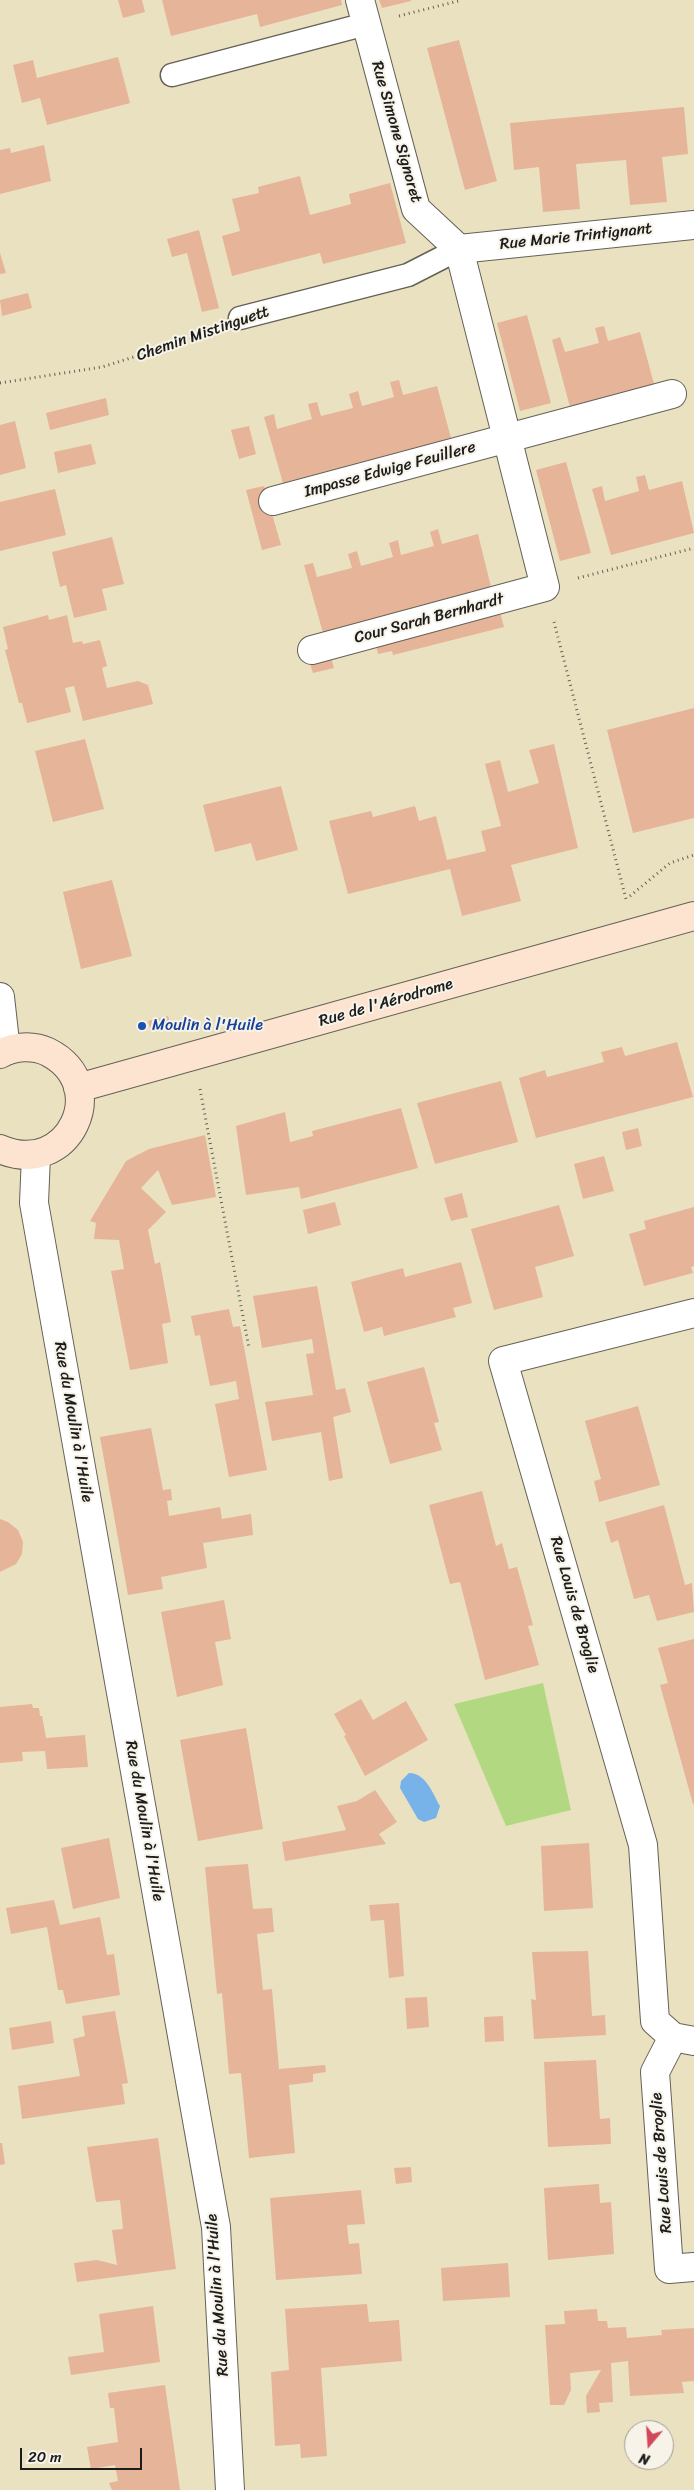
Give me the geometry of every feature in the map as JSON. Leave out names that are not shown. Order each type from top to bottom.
[{"type":"street","name":"Rue Simone Signoret","points":[[363,12],[416,208],[459,249]]},
{"type":"street","name":"Rue Marie Trintignant","points":[[459,249],[694,225]]},
{"type":"street","points":[[459,249],[506,440],[545,587]]},
{"type":"street","points":[[506,440],[672,394]]},
{"type":"street","name":"Impasse Edwige Feuillere","points":[[273,501],[506,440]]},
{"type":"street","name":"Cour Sarah Bernhardt","points":[[312,650],[545,587]]},
{"type":"street","name":"Rue de l'Aérodrome","points":[[78,1088],[694,916]]},
{"type":"street","points":[[0,997],[3,1052],[24,1047],[42,1050],[58,1058],[71,1071],[78,1088],[80,1105],[76,1122],[67,1137],[53,1149],[36,1155],[18,1155],[0,1149]]},
{"type":"street","name":"Rue du Moulin à l'Huile","points":[[36,1155],[36,1213],[216,2228],[230,2490]]},
{"type":"street","name":"Rue Louis de Broglie","points":[[694,1313],[503,1361],[643,1845],[655,2021],[684,2039],[655,2072],[669,2268],[694,2268]]},
{"type":"lane","points":[[172,75],[363,12]]},
{"type":"lane","name":"Chemin Mistinguett","points":[[240,318],[408,275],[459,249]]},
{"type":"path","points":[[363,12],[462,0]]},
{"type":"path","name":"Chemin Mistinguett","points":[[0,383],[102,367],[188,340],[240,318]]},
{"type":"path","points":[[626,899],[545,587],[694,548]]},
{"type":"path","points":[[195,1056],[249,1348]]},
{"type":"green space","points":[[543,1683],[571,1810],[506,1826],[454,1704]]},
{"type":"water","points":[[409,1773],[420,1776],[432,1790],[440,1806],[436,1818],[424,1822],[418,1819],[400,1788],[401,1781]]},
{"type":"building","points":[[118,0],[142,0],[145,12],[123,18]]},
{"type":"building","points":[[162,0],[341,0],[342,5],[260,27],[257,14],[171,36]]},
{"type":"building","points":[[379,0],[411,0],[411,1],[382,8]]},
{"type":"building","points":[[459,40],[497,181],[465,190],[427,48]]},
{"type":"building","points":[[118,57],[130,103],[47,125],[40,98],[22,103],[13,65],[33,60],[37,78]]},
{"type":"building","points":[[684,107],[688,154],[662,157],[667,202],[630,205],[626,160],[576,164],[580,209],[543,212],[539,167],[514,170],[510,123]]},
{"type":"building","points":[[44,145],[51,181],[0,194],[0,150],[10,148],[11,153]]},
{"type":"building","points":[[300,176],[310,215],[351,204],[349,194],[390,183],[406,243],[323,264],[320,253],[232,276],[222,236],[240,231],[232,199],[259,193],[258,187]]},
{"type":"building","points":[[199,230],[219,308],[202,312],[187,253],[172,257],[167,239]]},
{"type":"building","points":[[0,253],[6,273],[0,274]]},
{"type":"building","points":[[28,293],[32,308],[2,316],[0,300]]},
{"type":"building","points":[[527,315],[551,403],[520,411],[497,323]]},
{"type":"building","points":[[604,326],[608,341],[640,332],[654,384],[570,407],[552,340],[560,337],[565,352],[599,343],[595,328]]},
{"type":"building","points":[[399,380],[403,395],[437,386],[451,438],[283,483],[264,417],[274,414],[277,429],[312,419],[308,404],[317,402],[321,416],[353,408],[349,394],[358,391],[362,406],[394,397],[390,382]]},
{"type":"building","points":[[106,398],[109,415],[50,430],[46,413]]},
{"type":"building","points":[[15,421],[26,468],[0,475],[0,425]]},
{"type":"building","points":[[249,426],[256,454],[239,459],[231,430]]},
{"type":"building","points":[[91,444],[96,464],[58,473],[54,452]]},
{"type":"building","points":[[566,462],[591,553],[560,561],[536,470]]},
{"type":"building","points":[[645,475],[649,490],[682,481],[694,533],[611,555],[592,489],[602,486],[605,501],[639,491],[636,477]]},
{"type":"building","points":[[264,486],[281,545],[262,550],[246,490]]},
{"type":"building","points":[[55,489],[66,535],[0,551],[0,502]]},
{"type":"building","points":[[438,529],[442,544],[478,534],[491,587],[323,633],[304,565],[313,563],[317,577],[352,568],[348,554],[357,551],[361,566],[393,557],[389,543],[398,540],[401,555],[434,546],[430,532]]},
{"type":"building","points":[[112,537],[124,584],[102,589],[107,610],[74,618],[66,585],[60,587],[52,552]]},
{"type":"building","points":[[500,612],[504,627],[393,655],[392,651],[378,654],[376,645]]},
{"type":"building","points":[[48,615],[49,620],[67,615],[73,643],[82,641],[83,644],[100,640],[107,666],[102,668],[107,688],[138,681],[148,685],[153,704],[83,721],[74,686],[65,688],[71,712],[27,723],[22,703],[19,703],[5,650],[8,649],[3,627]]},
{"type":"building","points":[[331,657],[334,668],[313,673],[310,664]]},
{"type":"building","points":[[694,708],[694,818],[633,833],[607,730]]},
{"type":"building","points":[[85,739],[104,809],[53,822],[35,751]]},
{"type":"building","points":[[554,744],[578,848],[511,865],[521,901],[462,916],[450,869],[348,894],[329,821],[371,811],[373,817],[415,806],[419,821],[436,816],[447,860],[486,851],[481,831],[501,826],[485,764],[500,760],[508,792],[539,783],[529,750]]},
{"type":"building","points":[[281,786],[298,850],[256,861],[251,843],[215,852],[203,805]]},
{"type":"building","points":[[112,880],[132,956],[81,969],[63,892]]},
{"type":"building","points":[[168,1016],[171,1025],[151,1031],[148,1021]]},
{"type":"building","points":[[677,1042],[693,1097],[536,1138],[519,1078],[545,1070],[547,1077],[604,1062],[601,1052],[622,1047],[625,1056]]},
{"type":"building","points":[[501,1081],[518,1142],[435,1164],[417,1103]]},
{"type":"building","points":[[401,1108],[418,1168],[301,1199],[299,1187],[246,1195],[236,1126],[285,1112],[290,1142],[313,1136],[312,1131]]},
{"type":"building","points":[[638,1128],[642,1146],[626,1150],[622,1132]]},
{"type":"building","points":[[205,1135],[216,1197],[172,1205],[158,1170],[141,1188],[166,1212],[148,1230],[155,1264],[160,1262],[171,1322],[162,1324],[168,1363],[130,1370],[111,1271],[124,1269],[119,1240],[94,1239],[96,1223],[90,1221],[126,1161],[149,1149]]},
{"type":"building","points":[[604,1156],[614,1191],[583,1199],[574,1164]]},
{"type":"building","points":[[462,1193],[468,1217],[451,1221],[444,1198]]},
{"type":"building","points":[[335,1202],[341,1225],[308,1234],[303,1210]]},
{"type":"building","points":[[559,1205],[574,1256],[535,1267],[543,1297],[494,1310],[471,1229]]},
{"type":"building","points":[[694,1207],[694,1266],[691,1267],[693,1273],[644,1286],[629,1234],[646,1229],[644,1221]]},
{"type":"building","points":[[461,1262],[472,1303],[453,1308],[456,1317],[384,1336],[382,1327],[364,1332],[351,1282],[403,1268],[405,1277]]},
{"type":"building","points":[[317,1286],[336,1390],[345,1388],[351,1412],[333,1417],[343,1478],[329,1481],[321,1432],[272,1441],[265,1402],[313,1395],[306,1354],[314,1353],[312,1339],[262,1348],[253,1296]]},
{"type":"building","points":[[229,1309],[233,1327],[240,1326],[267,1470],[229,1477],[215,1404],[239,1399],[236,1381],[210,1386],[200,1335],[195,1336],[191,1316]]},
{"type":"building","points":[[424,1367],[439,1422],[434,1423],[442,1450],[390,1464],[367,1382]]},
{"type":"building","points":[[638,1406],[660,1485],[599,1502],[594,1481],[601,1479],[585,1421]]},
{"type":"building","points":[[151,1428],[163,1490],[171,1489],[172,1500],[167,1501],[169,1516],[220,1507],[222,1519],[251,1514],[253,1535],[203,1543],[207,1568],[161,1577],[163,1589],[128,1595],[100,1437]]},
{"type":"building","points":[[482,1491],[496,1546],[502,1543],[509,1569],[517,1567],[533,1625],[528,1626],[539,1665],[485,1680],[460,1582],[450,1584],[429,1505]]},
{"type":"building","points":[[664,1505],[685,1585],[692,1583],[694,1612],[657,1621],[649,1595],[634,1599],[618,1540],[611,1543],[605,1522]]},
{"type":"building","points":[[0,1519],[8,1522],[18,1530],[23,1542],[22,1554],[16,1564],[0,1572]]},
{"type":"building","points":[[224,1600],[231,1639],[215,1642],[223,1685],[177,1697],[161,1612]]},
{"type":"building","points":[[694,1639],[693,1804],[660,1685],[668,1683],[658,1648]]},
{"type":"building","points":[[361,1699],[373,1720],[406,1701],[428,1740],[365,1776],[334,1714]]},
{"type":"building","points":[[32,1704],[33,1708],[39,1708],[46,1738],[85,1735],[88,1767],[47,1769],[45,1751],[22,1752],[23,1761],[0,1763],[0,1707]]},
{"type":"building","points":[[246,1728],[263,1829],[198,1841],[180,1740]]},
{"type":"building","points":[[375,1790],[397,1822],[379,1834],[386,1844],[285,1861],[282,1842],[346,1830],[337,1806],[357,1801]]},
{"type":"building","points":[[109,1838],[120,1898],[73,1909],[61,1848]]},
{"type":"building","points":[[589,1843],[593,1908],[544,1911],[541,1846]]},
{"type":"building","points":[[248,1864],[253,1909],[272,1908],[274,1932],[257,1934],[263,1990],[272,1989],[279,2069],[325,2065],[326,2072],[313,2074],[313,2082],[289,2085],[295,2153],[249,2158],[241,2073],[229,2074],[222,1993],[217,1994],[205,1867]]},
{"type":"building","points":[[54,1900],[60,1925],[100,1917],[107,1955],[114,1954],[120,1995],[66,2004],[63,1990],[58,1990],[47,1927],[11,1934],[6,1908]]},
{"type":"building","points":[[399,1903],[404,1976],[389,1978],[384,1920],[371,1921],[369,1905]]},
{"type":"building","points":[[588,1951],[592,2016],[605,2015],[606,2035],[534,2039],[531,1999],[536,2000],[532,1952]]},
{"type":"building","points":[[427,1997],[429,2027],[407,2029],[405,1998]]},
{"type":"building","points":[[115,2011],[128,2083],[122,2084],[125,2104],[22,2119],[18,2086],[80,2076],[73,2039],[85,2036],[82,2016]]},
{"type":"building","points":[[503,2016],[504,2041],[485,2042],[484,2017]]},
{"type":"building","points":[[51,2021],[54,2043],[12,2050],[9,2028]]},
{"type":"building","points":[[596,2060],[600,2119],[610,2118],[611,2144],[548,2147],[544,2062]]},
{"type":"building","points":[[158,2138],[176,2269],[77,2282],[74,2263],[97,2260],[117,2265],[112,2230],[123,2229],[120,2200],[96,2202],[87,2147]]},
{"type":"building","points":[[0,2143],[2,2143],[5,2164],[0,2165]]},
{"type":"building","points":[[411,2167],[412,2182],[396,2184],[394,2168]]},
{"type":"building","points":[[599,2184],[600,2203],[611,2202],[614,2254],[548,2260],[544,2188]]},
{"type":"building","points":[[361,2190],[365,2224],[347,2225],[349,2244],[359,2243],[362,2274],[276,2280],[270,2198]]},
{"type":"building","points":[[508,2263],[510,2297],[443,2301],[441,2268]]},
{"type":"building","points":[[367,2304],[369,2322],[399,2320],[402,2361],[321,2368],[327,2456],[301,2458],[300,2444],[275,2446],[271,2372],[289,2370],[285,2309]]},
{"type":"building","points":[[153,2306],[160,2362],[71,2375],[68,2357],[104,2352],[99,2314]]},
{"type":"building","points":[[597,2309],[598,2321],[607,2321],[608,2328],[626,2327],[627,2338],[662,2335],[661,2330],[694,2328],[694,2381],[682,2382],[684,2393],[630,2396],[628,2361],[611,2363],[613,2402],[599,2403],[600,2412],[587,2413],[586,2396],[601,2370],[570,2373],[571,2390],[564,2405],[550,2405],[545,2325],[565,2324],[564,2311]]},
{"type":"building","points":[[165,2385],[180,2490],[112,2490],[109,2483],[118,2481],[115,2465],[91,2469],[87,2447],[118,2442],[114,2408],[110,2408],[108,2393]]},
{"type":"place","name":"Moulin à l'Huile","points":[[142,1026]]}]
